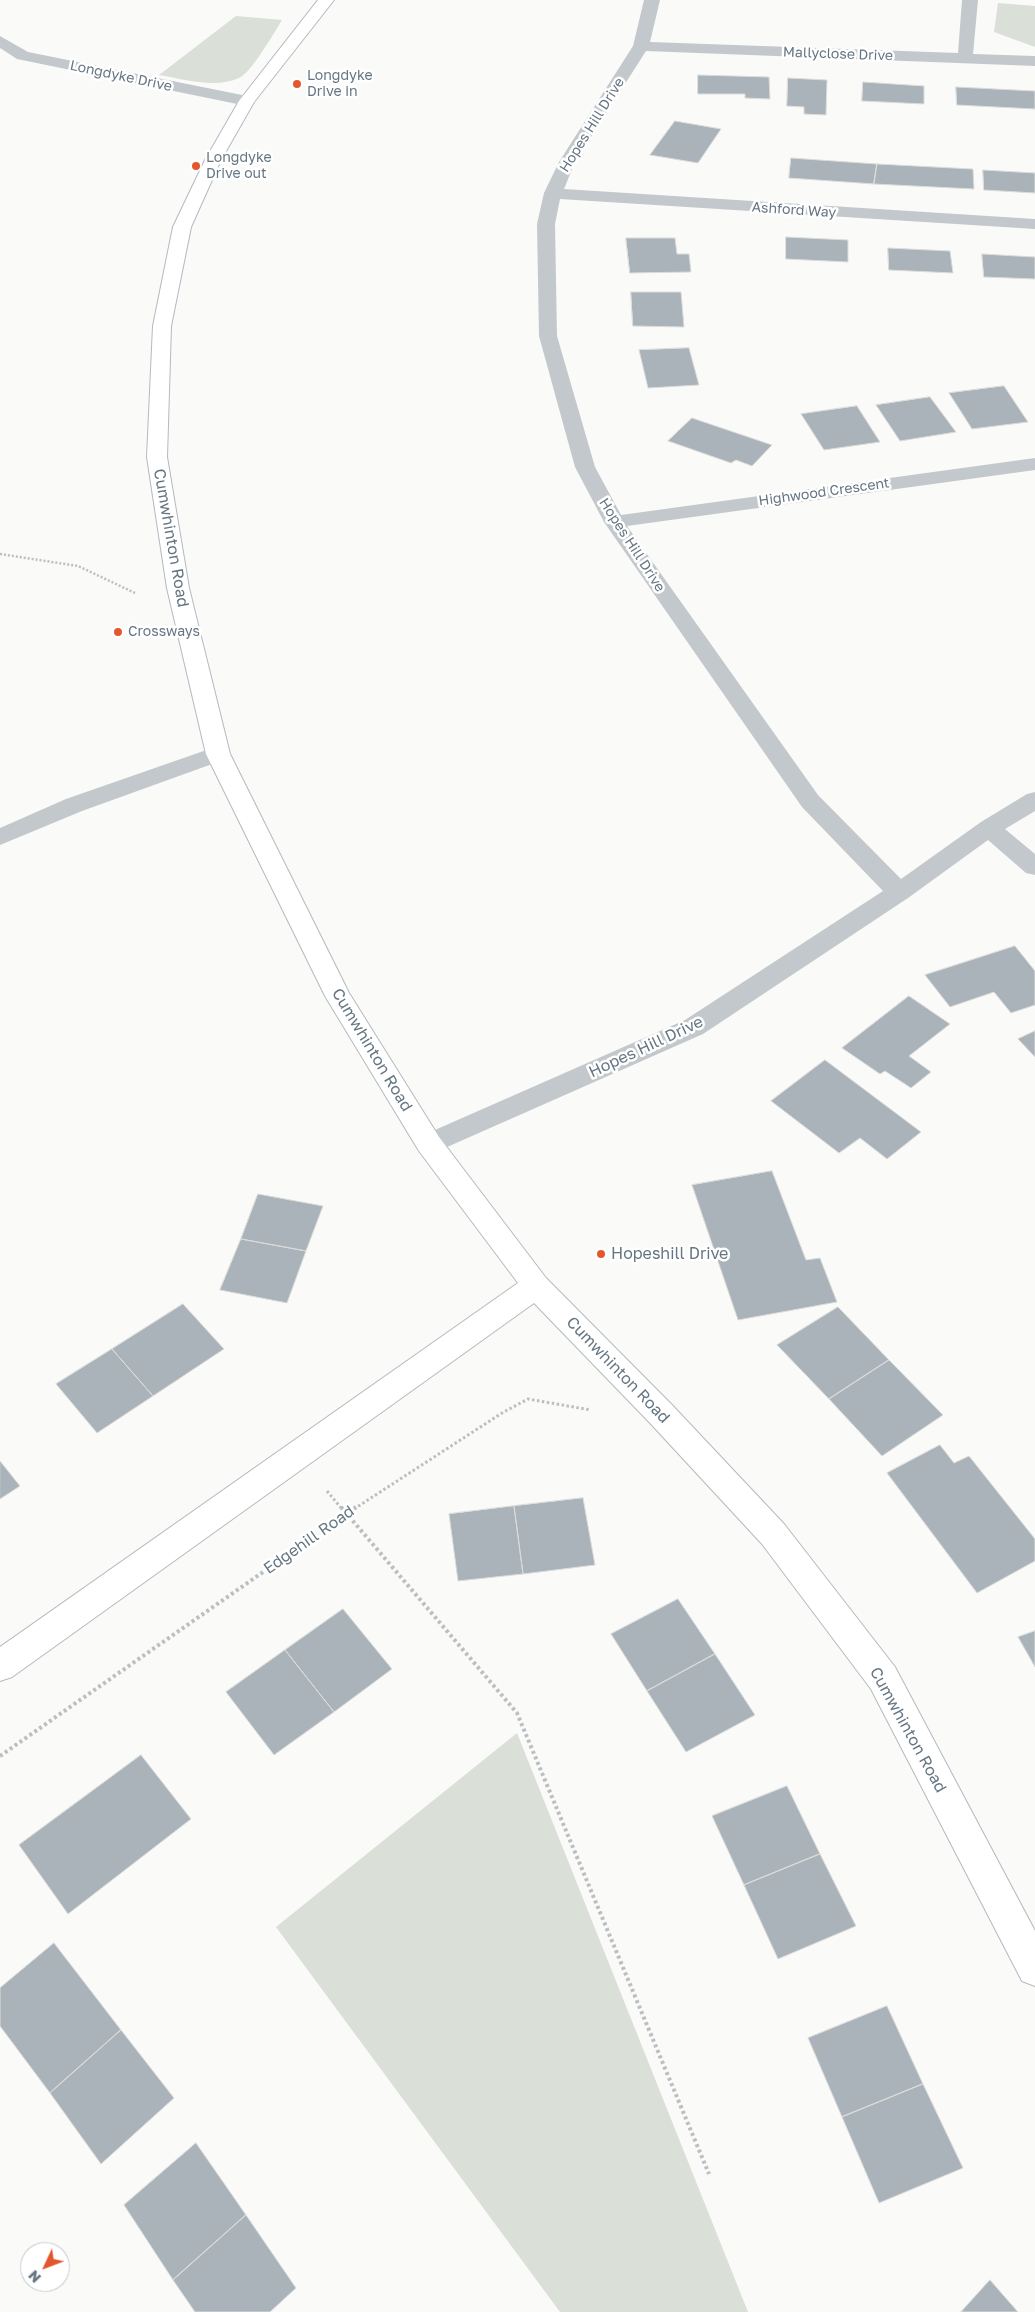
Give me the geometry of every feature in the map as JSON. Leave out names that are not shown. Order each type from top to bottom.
[{"type":"street","name":"Cumwhinton Road","points":[[326,0],[247,101],[213,160],[182,227],[162,326],[157,457],[178,588],[218,754],[338,996],[428,1144],[536,1286],[634,1386],[773,1534],[883,1678],[1035,1968]]},
{"type":"street","name":"Hopes Hill Drive","points":[[652,0],[641,46],[567,162],[553,194],[546,224],[548,336],[585,467],[614,522],[810,801],[899,892]]},
{"type":"street","points":[[965,59],[970,0]]},
{"type":"street","name":"Longdyke Drive","points":[[0,41],[23,56],[247,101]]},
{"type":"street","name":"Mallyclose Drive","points":[[641,46],[1035,61]]},
{"type":"street","points":[[8,63],[23,56]]},
{"type":"street","name":"Ashford Way","points":[[553,194],[1035,224]]},
{"type":"street","name":"Highwood Crescent","points":[[614,522],[1035,464]]},
{"type":"street","points":[[0,837],[74,805],[218,754]]},
{"type":"street","points":[[1035,800],[989,828],[1035,867]]},
{"type":"street","name":"Hopes Hill Drive","points":[[428,1144],[694,1027],[899,892],[989,828]]},
{"type":"street","points":[[0,1666],[536,1286]]},
{"type":"path","points":[[0,554],[78,566],[185,617]]},
{"type":"path","name":"Edgehill Road","points":[[0,1756],[347,1513],[502,1413],[528,1399],[603,1412],[634,1386]]},
{"type":"path","points":[[297,1456],[517,1713],[710,2174]]},
{"type":"shaded area","points":[[998,3],[1035,6],[1035,47],[994,32]]},
{"type":"shaded area","points":[[236,16],[282,20],[262,52],[244,75],[230,81],[210,83],[159,75]]},
{"type":"shaded area","points":[[517,1733],[748,2312],[560,2312],[276,1927]]},
{"type":"building","points":[[698,75],[769,77],[770,99],[745,98],[745,94],[698,94]]},
{"type":"building","points":[[788,78],[827,80],[826,115],[804,114],[804,107],[787,106]]},
{"type":"building","points":[[863,82],[924,86],[924,104],[862,101]]},
{"type":"building","points":[[956,87],[1035,91],[1035,109],[957,105]]},
{"type":"building","points":[[675,121],[721,129],[698,163],[650,155]]},
{"type":"building","points":[[791,158],[877,164],[874,184],[789,178]]},
{"type":"building","points":[[877,164],[973,169],[974,189],[874,184]]},
{"type":"building","points":[[983,170],[1035,173],[1035,193],[984,190]]},
{"type":"building","points":[[786,237],[848,240],[848,262],[786,259]]},
{"type":"building","points":[[626,238],[675,238],[677,254],[689,254],[691,272],[630,273]]},
{"type":"building","points":[[888,248],[950,251],[953,273],[889,270]]},
{"type":"building","points":[[982,254],[1035,257],[1035,279],[984,277]]},
{"type":"building","points":[[631,292],[681,292],[684,327],[633,326]]},
{"type":"building","points":[[689,348],[699,385],[648,388],[639,350]]},
{"type":"building","points":[[1004,386],[1028,422],[972,429],[949,393]]},
{"type":"building","points":[[930,397],[956,432],[900,441],[876,405]]},
{"type":"building","points":[[857,406],[880,442],[824,450],[801,414]]},
{"type":"building","points":[[692,418],[772,445],[752,466],[736,460],[731,463],[668,441]]},
{"type":"building","points":[[1015,946],[1035,971],[1035,1005],[1011,1013],[994,992],[950,1007],[925,975]]},
{"type":"building","points":[[909,996],[950,1024],[909,1056],[931,1072],[911,1088],[885,1071],[880,1074],[842,1048]]},
{"type":"building","points":[[1035,1031],[1035,1057],[1018,1039]]},
{"type":"building","points":[[825,1060],[921,1132],[887,1159],[860,1138],[839,1153],[771,1101]]},
{"type":"building","points":[[772,1171],[806,1260],[820,1258],[837,1302],[738,1320],[692,1185]]},
{"type":"building","points":[[258,1194],[323,1206],[306,1251],[241,1239]]},
{"type":"building","points":[[241,1239],[306,1251],[287,1303],[220,1290]]},
{"type":"building","points":[[183,1304],[224,1349],[153,1396],[112,1349]]},
{"type":"building","points":[[838,1307],[889,1360],[829,1399],[777,1345]]},
{"type":"building","points":[[112,1349],[153,1396],[97,1433],[56,1384]]},
{"type":"building","points":[[889,1360],[943,1415],[882,1456],[829,1399]]},
{"type":"building","points":[[940,1445],[954,1463],[969,1456],[1035,1539],[1035,1561],[977,1593],[887,1473]]},
{"type":"building","points":[[0,1461],[20,1486],[0,1499]]},
{"type":"building","points":[[583,1498],[595,1565],[523,1574],[514,1506]]},
{"type":"building","points":[[514,1506],[523,1574],[458,1581],[449,1514]]},
{"type":"building","points":[[678,1599],[715,1654],[647,1691],[611,1634]]},
{"type":"building","points":[[343,1609],[392,1669],[334,1712],[285,1650]]},
{"type":"building","points":[[1035,1631],[1035,1667],[1018,1637]]},
{"type":"building","points":[[285,1650],[334,1712],[274,1755],[226,1692]]},
{"type":"building","points":[[715,1654],[755,1715],[686,1752],[647,1691]]},
{"type":"building","points":[[141,1755],[191,1819],[68,1914],[19,1845]]},
{"type":"building","points":[[787,1786],[820,1854],[744,1885],[712,1816]]},
{"type":"building","points":[[820,1854],[856,1926],[778,1959],[744,1885]]},
{"type":"building","points":[[54,1943],[121,2030],[50,2093],[0,2026],[0,1988]]},
{"type":"building","points":[[887,2006],[923,2084],[842,2117],[808,2038]]},
{"type":"building","points":[[121,2030],[174,2098],[101,2164],[50,2093]]},
{"type":"building","points":[[923,2084],[963,2168],[879,2203],[842,2117]]},
{"type":"building","points":[[196,2143],[246,2215],[173,2280],[124,2205]]},
{"type":"building","points":[[246,2215],[296,2288],[270,2312],[195,2312],[173,2280]]},
{"type":"building","points":[[990,2280],[1018,2312],[961,2312]]},
{"type":"place","name":"Longdyke Drive in","points":[[297,84]]},
{"type":"place","name":"Longdyke Drive out","points":[[196,166]]},
{"type":"place","name":"Crossways","points":[[118,632]]},
{"type":"place","name":"Hopeshill Drive","points":[[601,1254]]}]
